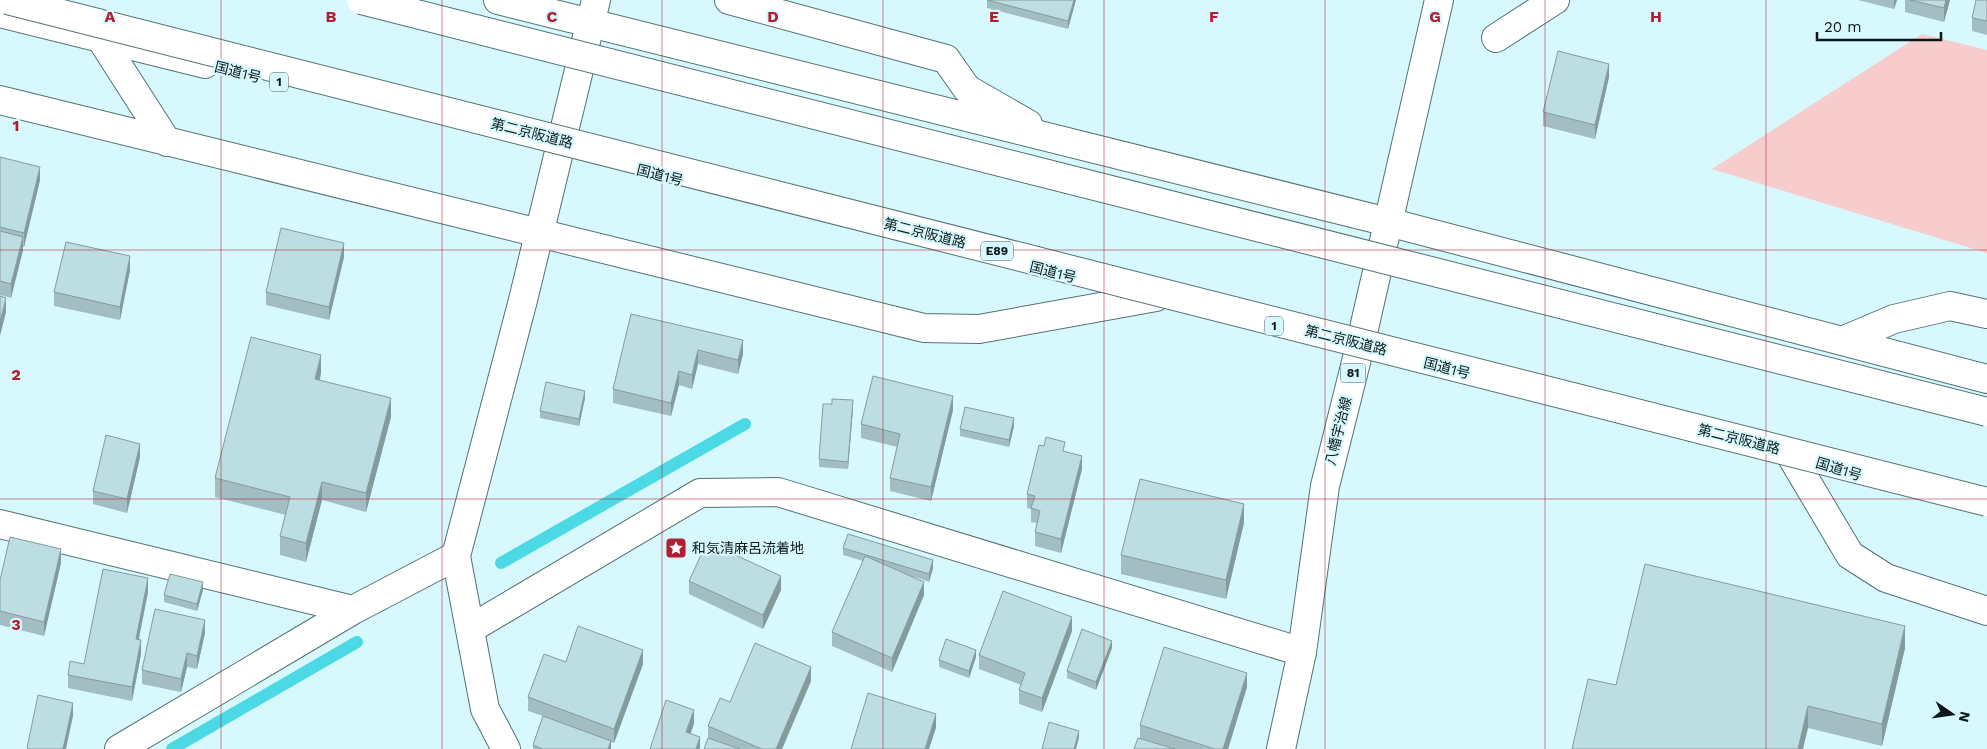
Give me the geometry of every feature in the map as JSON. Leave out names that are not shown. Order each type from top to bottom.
[{"type":"main road","name":"第二京阪道路","points":[[7,0],[1987,502]]},
{"type":"main road","points":[[361,0],[1987,412]]},
{"type":"main road","points":[[498,0],[593,11],[1056,140],[1388,222],[1987,379]]},
{"type":"main road","points":[[729,0],[946,59],[967,89],[1056,140]]},
{"type":"main road","name":"八幡宇治線","points":[[1281,749],[1302,652],[1325,486],[1360,346],[1439,0]]},
{"type":"main road","points":[[1496,38],[1555,0]]},
{"type":"main road","points":[[506,749],[485,708],[456,556],[523,300],[593,11]]},
{"type":"main road","name":"国道1号","points":[[0,13],[1360,346],[1790,454],[1987,514]]},
{"type":"main road","points":[[101,39],[167,142]]},
{"type":"main road","points":[[0,100],[924,328],[979,329],[1156,297]]},
{"type":"main road","points":[[1842,341],[1894,319],[1950,306],[1987,314]]},
{"type":"main road","points":[[1790,454],[1850,555],[1886,578],[1987,611]]},
{"type":"main road","points":[[470,630],[700,493],[778,492],[1302,652]]},
{"type":"main road","points":[[0,524],[353,610]]},
{"type":"main road","points":[[119,749],[353,610],[456,556]]},
{"type":"shaded area","points":[[1922,34],[1987,50],[1987,253],[1712,169]]},
{"type":"building","points":[[987,0],[1074,0],[1068,21]]},
{"type":"building","points":[[1910,0],[1946,0],[1944,8]]},
{"type":"building","points":[[1976,0],[1987,0],[1987,21],[1972,18]]},
{"type":"building","points":[[1558,51],[1609,64],[1595,125],[1543,112]]},
{"type":"building","points":[[0,157],[40,167],[24,233],[0,227]]},
{"type":"building","points":[[281,228],[344,243],[329,307],[266,292]]},
{"type":"building","points":[[0,231],[23,237],[11,284],[0,281]]},
{"type":"building","points":[[66,242],[130,256],[120,307],[54,292]]},
{"type":"building","points":[[0,296],[6,298],[0,322]]},
{"type":"building","points":[[631,314],[743,340],[738,360],[698,350],[692,375],[679,371],[671,403],[613,389]]},
{"type":"building","points":[[251,337],[321,355],[315,379],[391,398],[366,493],[322,482],[306,543],[280,536],[290,497],[215,478]]},
{"type":"building","points":[[873,376],[953,396],[931,487],[890,478],[900,434],[861,424]]},
{"type":"building","points":[[546,382],[585,391],[579,419],[540,411]]},
{"type":"building","points":[[832,399],[853,400],[848,462],[819,459],[823,404],[832,404]]},
{"type":"building","points":[[965,407],[1014,418],[1009,440],[960,429]]},
{"type":"building","points":[[106,435],[140,444],[127,499],[93,491]]},
{"type":"building","points":[[1046,437],[1065,442],[1063,451],[1082,456],[1061,539],[1035,532],[1040,511],[1031,508],[1035,496],[1027,494],[1039,445],[1044,446]]},
{"type":"building","points":[[1140,479],[1244,504],[1226,580],[1121,555]]},
{"type":"building","points":[[848,534],[933,560],[929,574],[843,548]]},
{"type":"building","points":[[10,537],[61,549],[44,622],[0,611],[0,580]]},
{"type":"building","points":[[707,542],[781,576],[763,615],[689,581]]},
{"type":"building","points":[[865,556],[924,582],[892,658],[832,632]]},
{"type":"building","points":[[1645,564],[1905,626],[1882,724],[1808,706],[1798,749],[1572,749],[1588,679],[1616,685]]},
{"type":"building","points":[[103,569],[148,578],[136,639],[141,640],[132,687],[68,675],[70,661],[84,664]]},
{"type":"building","points":[[170,574],[203,582],[197,604],[164,595]]},
{"type":"building","points":[[1003,591],[1072,617],[1042,698],[1019,690],[1025,673],[979,655]]},
{"type":"building","points":[[155,609],[205,620],[197,656],[187,653],[181,679],[142,670]]},
{"type":"building","points":[[578,626],[643,650],[614,729],[528,697],[544,654],[566,662]]},
{"type":"building","points":[[1082,629],[1112,641],[1096,682],[1067,671]]},
{"type":"building","points":[[946,639],[976,650],[969,671],[939,660]]},
{"type":"building","points":[[755,643],[811,667],[776,749],[762,749],[708,726],[720,698],[730,702]]},
{"type":"building","points":[[1164,647],[1247,673],[1223,749],[1215,749],[1140,725]]},
{"type":"building","points":[[868,693],[936,714],[925,749],[851,749]]},
{"type":"building","points":[[38,695],[73,703],[63,749],[27,748]]},
{"type":"building","points":[[666,700],[694,710],[686,732],[700,737],[696,749],[650,749]]},
{"type":"building","points":[[543,716],[611,741],[608,749],[543,749],[533,745]]},
{"type":"building","points":[[1049,722],[1079,731],[1074,749],[1042,749]]},
{"type":"building","points":[[708,738],[740,749],[704,749]]},
{"type":"building","points":[[1138,738],[1175,749],[1134,749]]},
{"type":"waterway","points":[[501,563],[745,424]]},
{"type":"waterway","points":[[172,749],[357,642]]},
{"type":"place","name":"和気清麻呂流着地","points":[[676,548]]}]
